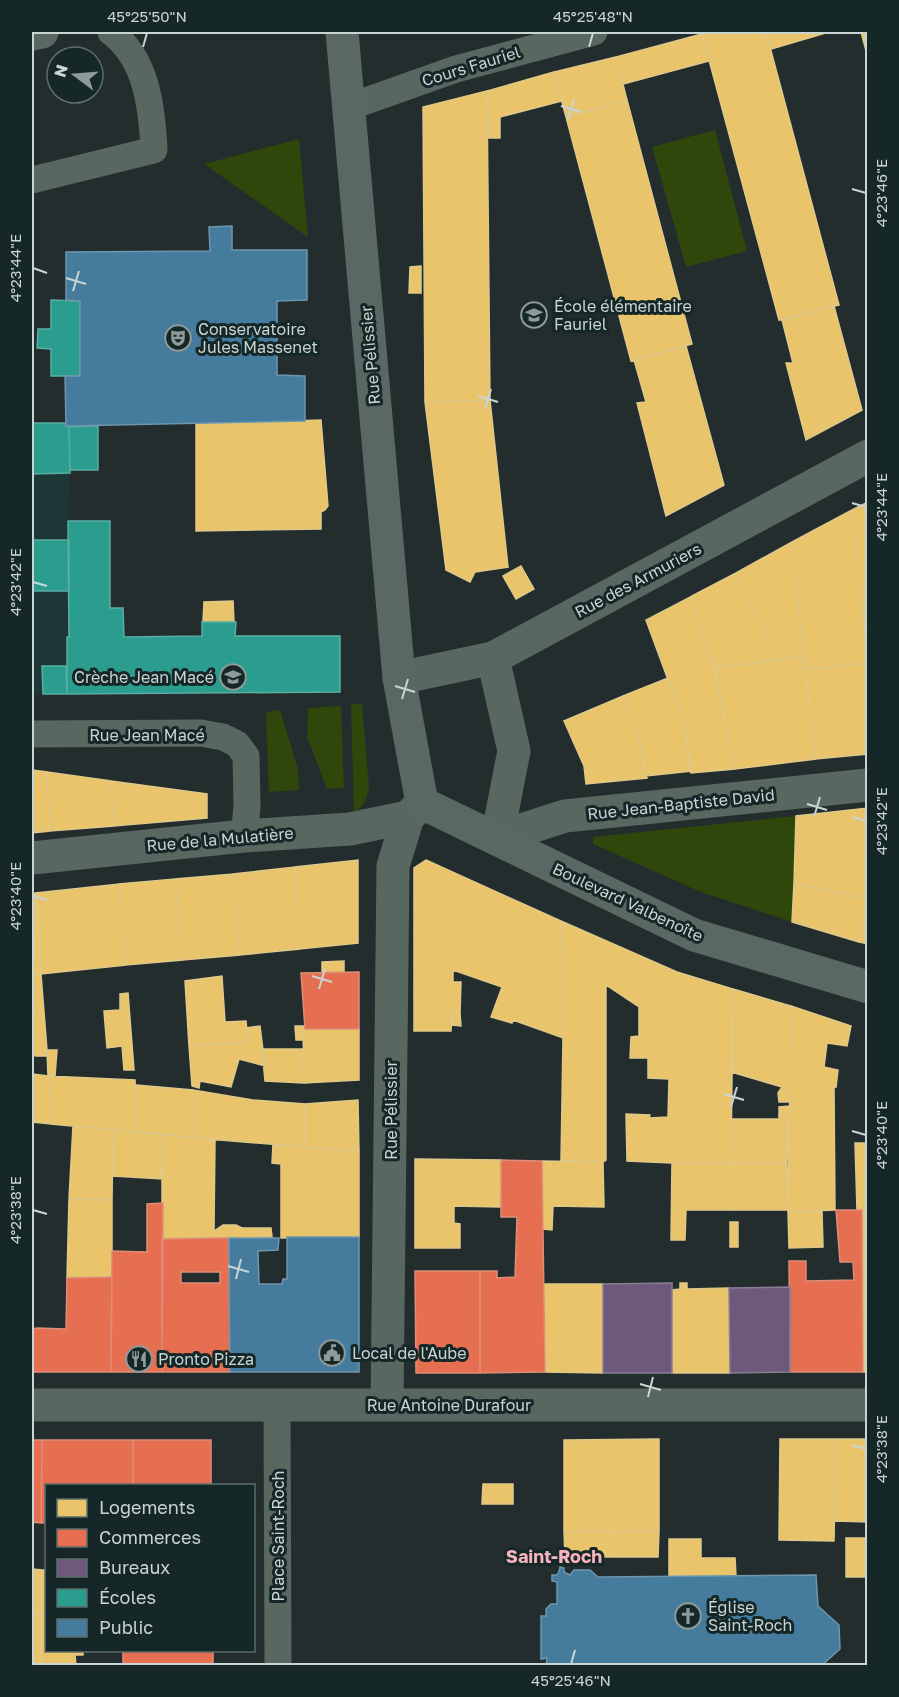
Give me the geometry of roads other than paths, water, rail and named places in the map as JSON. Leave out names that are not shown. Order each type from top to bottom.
[{"type":"main road","points":[[32,34],[42,32]]},
{"type":"main road","name":"Rue Pélissier","points":[[342,32],[399,678],[415,810]]},
{"type":"main road","name":"Boulevard Valbenoîte","points":[[415,810],[497,838],[562,873],[694,935],[867,987]]},
{"type":"street","name":"Rue des Armuriers","points":[[399,678],[493,658],[867,456]]},
{"type":"street","points":[[493,658],[514,751],[497,838]]},
{"type":"street","name":"Rue Jean-Baptiste David","points":[[497,838],[565,816],[867,785]]},
{"type":"street","name":"Rue de la Mulatière","points":[[32,858],[244,836],[350,829],[415,810]]},
{"type":"street","name":"Rue Pélissier","points":[[387,1405],[393,866],[415,810]]},
{"type":"street","name":"Rue Antoine Durafour","points":[[32,1405],[867,1405]]},
{"type":"lane","points":[[32,180],[154,150],[152,114],[144,81],[133,55],[111,32]]},
{"type":"lane","name":"Cours Fauriel","points":[[349,107],[456,69],[594,32]]},
{"type":"lane","name":"Rue Jean Macé","points":[[32,734],[201,733],[223,737],[237,744],[246,756],[248,807],[244,836]]},
{"type":"lane","name":"Place Saint-Roch","points":[[277,1406],[278,1665]]},
{"type":"place","name":"École élémentaire Fauriel","points":[[534,315]]},
{"type":"place","name":"Conservatoire Jules Massenet","points":[[178,338]]},
{"type":"place","name":"Crèche Jean Macé","points":[[233,677]]},
{"type":"place","name":"Local de l'Aube","points":[[332,1353]]},
{"type":"place","name":"Pronto Pizza","points":[[139,1359]]},
{"type":"place","name":"Église Saint-Roch","points":[[688,1616]]},
{"type":"district","name":"Saint-Roch","points":[[554,1557]]}]
